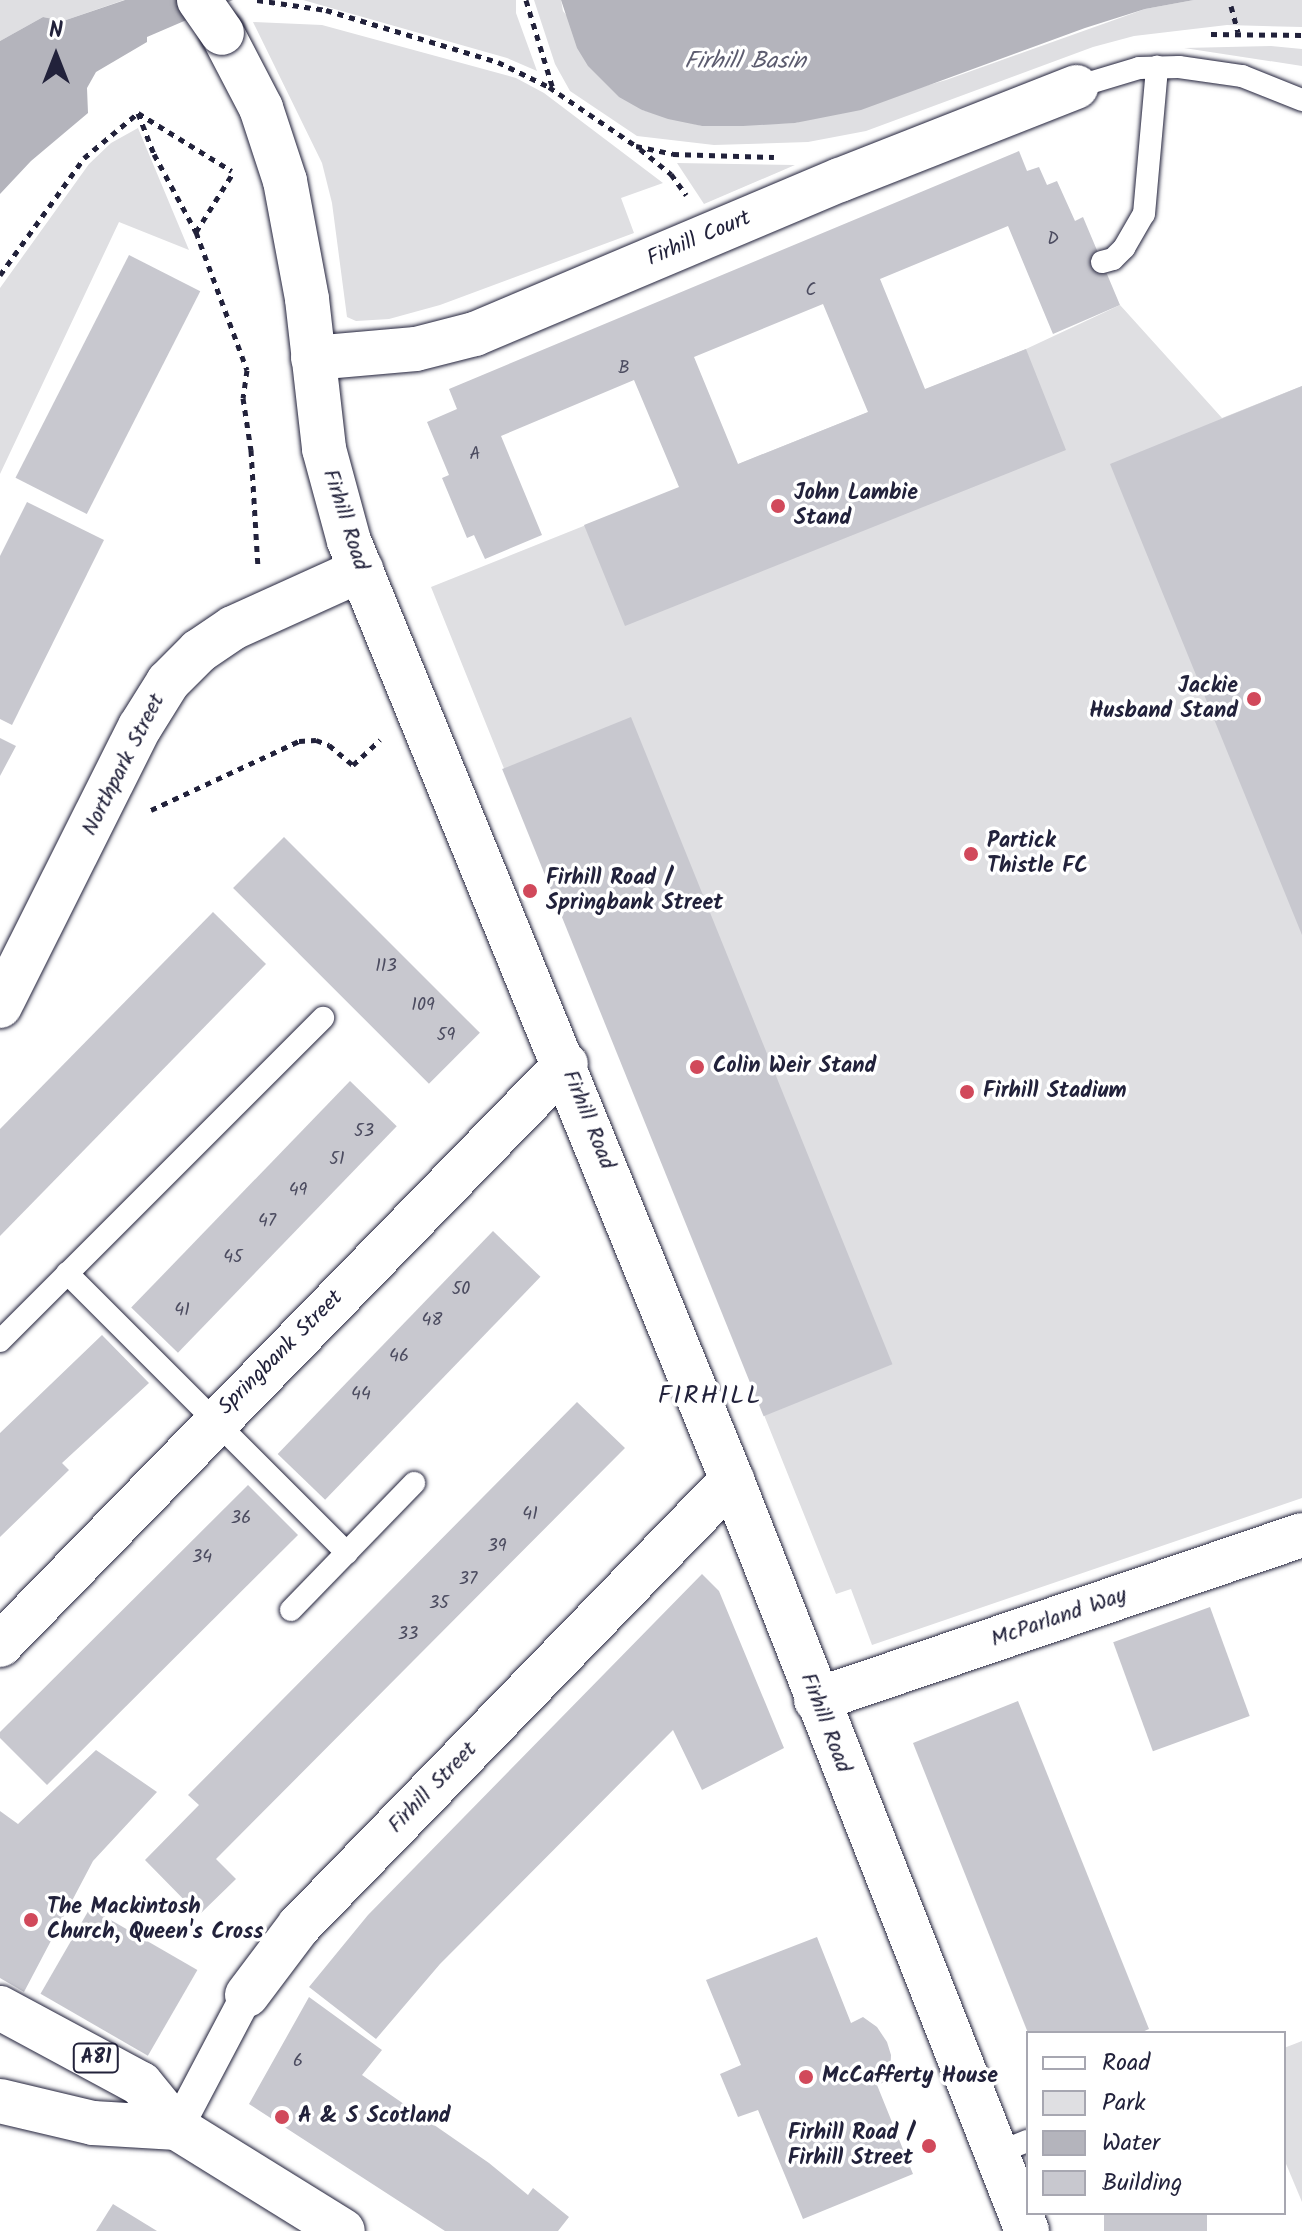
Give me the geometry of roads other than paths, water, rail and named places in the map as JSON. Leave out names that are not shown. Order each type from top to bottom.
[{"type":"street","name":"Firhill Road","points":[[211,16],[261,108],[285,181],[298,238],[324,449],[339,512],[417,708],[566,1064],[816,1700],[1012,2147],[1027,2231]]},
{"type":"street","name":"Firhill Court","points":[[313,358],[416,349],[475,334],[705,236],[1076,87]]},
{"type":"street","name":"Northpark Street","points":[[0,1006],[140,727],[168,682],[214,639],[261,614],[361,570]]},
{"type":"street","name":"Springbank Street","points":[[0,1645],[566,1064]]},
{"type":"street","name":"Firhill Street","points":[[177,2128],[247,1995],[299,1926],[732,1480]]},
{"type":"street","name":"McParland Way","points":[[816,1700],[1302,1535]]},
{"type":"street","name":"A81","points":[[0,2008],[141,2084],[177,2128],[343,2231]]},
{"type":"street","name":"A81","points":[[0,2101],[93,2123],[177,2128]]},
{"type":"lane","points":[[1076,87],[1120,72],[1157,67],[1242,76],[1302,100]]},
{"type":"lane","points":[[1102,262],[1113,259],[1124,248],[1144,214],[1157,67]]},
{"type":"lane","points":[[0,1341],[323,1018]]},
{"type":"lane","points":[[67,1273],[347,1553]]},
{"type":"lane","points":[[291,1610],[414,1483]]},
{"type":"water","points":[[125,0],[233,0],[147,37],[147,42],[96,72],[87,88],[88,113],[31,161],[0,194],[0,41],[43,17],[63,21]]},
{"type":"water","name":"Firhill Basin","points":[[561,0],[1194,0],[1145,9],[1085,28],[861,110],[795,123],[702,126],[642,110],[619,97],[588,66],[577,48]]},
{"type":"place","name":"John Lambie Stand","points":[[778,506]]},
{"type":"place","name":"Jackie Husband Stand","points":[[1254,699]]},
{"type":"place","name":"Partick Thistle FC","points":[[971,854]]},
{"type":"place","name":"Firhill Road / Springbank Street","points":[[530,891]]},
{"type":"place","name":"Colin Weir Stand","points":[[697,1067]]},
{"type":"place","name":"Firhill Stadium","points":[[967,1092]]},
{"type":"place","name":"The Mackintosh Church, Queen's Cross","points":[[31,1920]]},
{"type":"place","name":"McCafferty House","points":[[806,2077]]},
{"type":"place","name":"A & S Scotland","points":[[282,2117]]},
{"type":"place","name":"Firhill Road / Firhill Street","points":[[929,2146]]},
{"type":"district","name":"FIRHILL","points":[[710,1397]]}]
